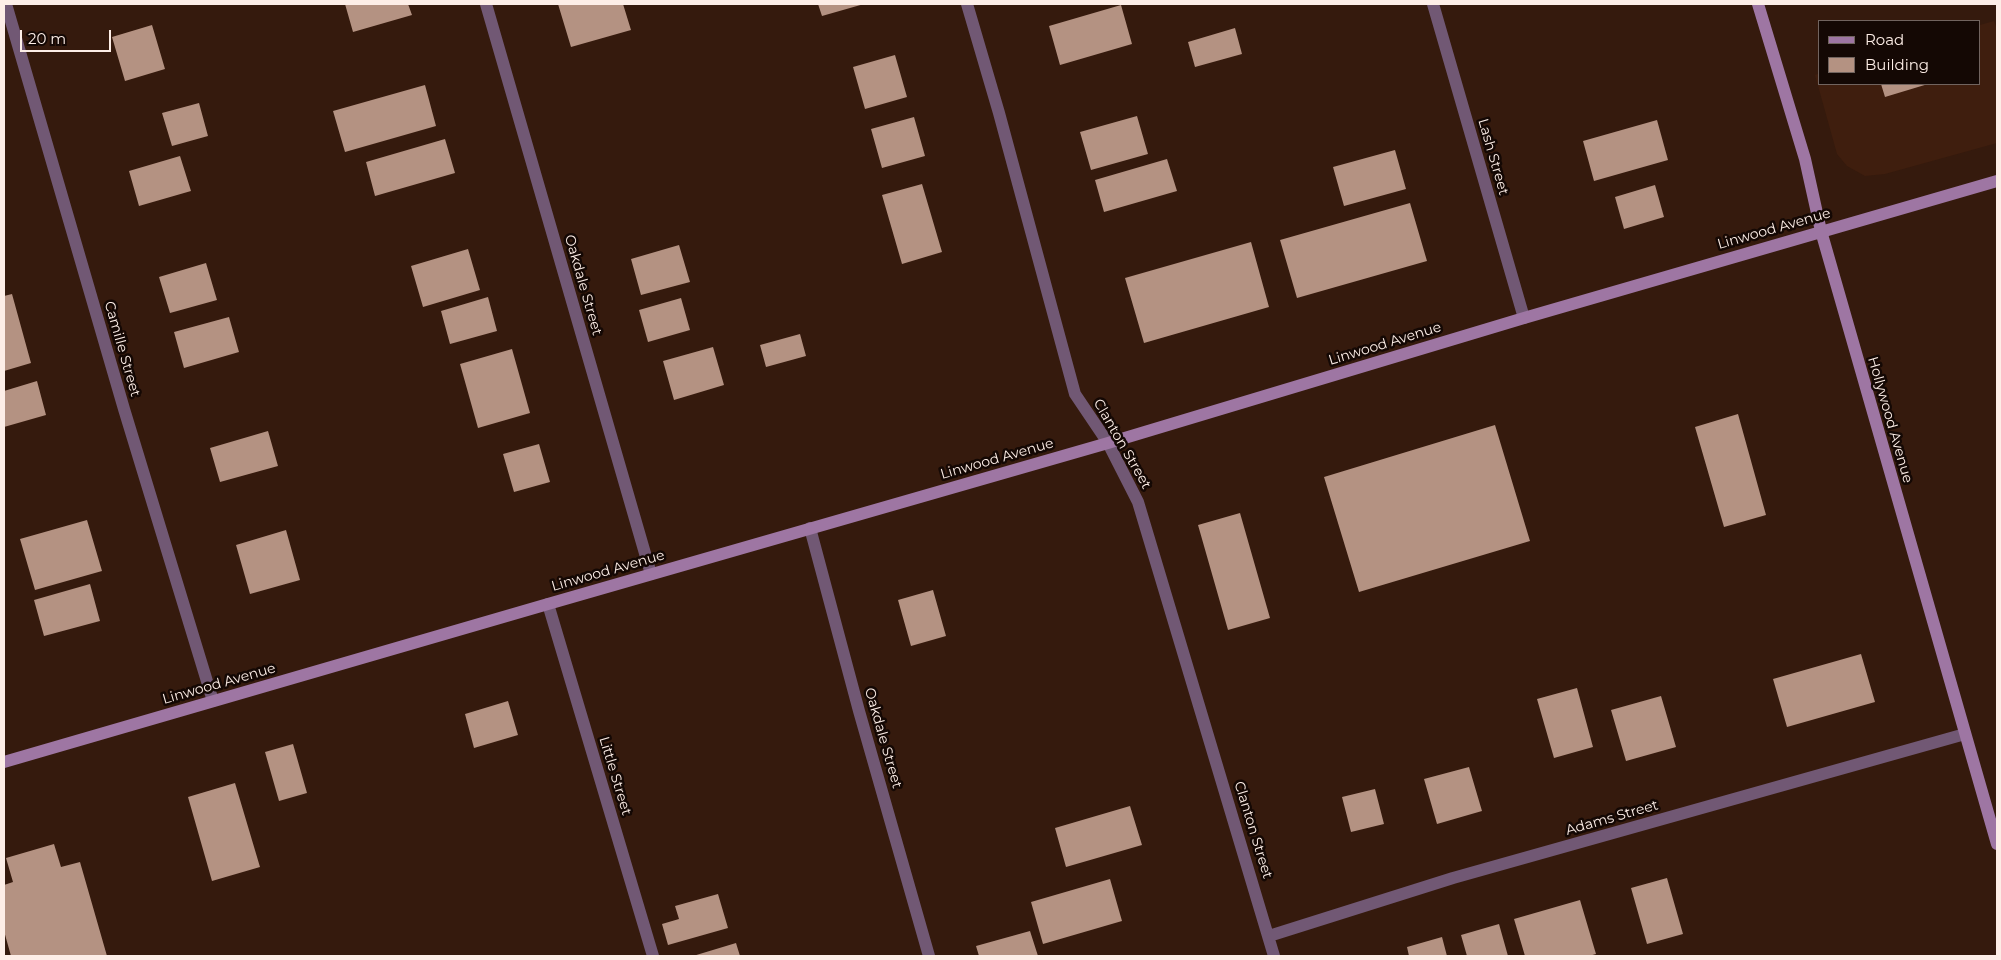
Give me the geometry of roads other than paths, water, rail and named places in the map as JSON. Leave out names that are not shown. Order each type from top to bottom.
[{"type":"main road","name":"Hollywood Avenue","points":[[1758,4],[1805,159],[1821,231],[1997,844]]},
{"type":"main road","name":"Linwood Avenue","points":[[4,762],[810,528],[1108,444],[1524,318],[1997,181]]},
{"type":"street","name":"Camille Street","points":[[6,4],[124,409],[213,702]]},
{"type":"street","name":"Oakdale Street","points":[[486,4],[651,574]]},
{"type":"street","name":"Clanton Street","points":[[967,4],[999,113],[1075,394],[1108,444],[1138,502],[1274,956]]},
{"type":"street","name":"Lash Street","points":[[1433,4],[1524,318]]},
{"type":"street","name":"Oakdale Street","points":[[810,528],[859,711],[929,956]]},
{"type":"street","name":"Little Street","points":[[548,604],[653,956]]},
{"type":"street","name":"Adams Street","points":[[1269,936],[1463,876],[1965,734]]}]
